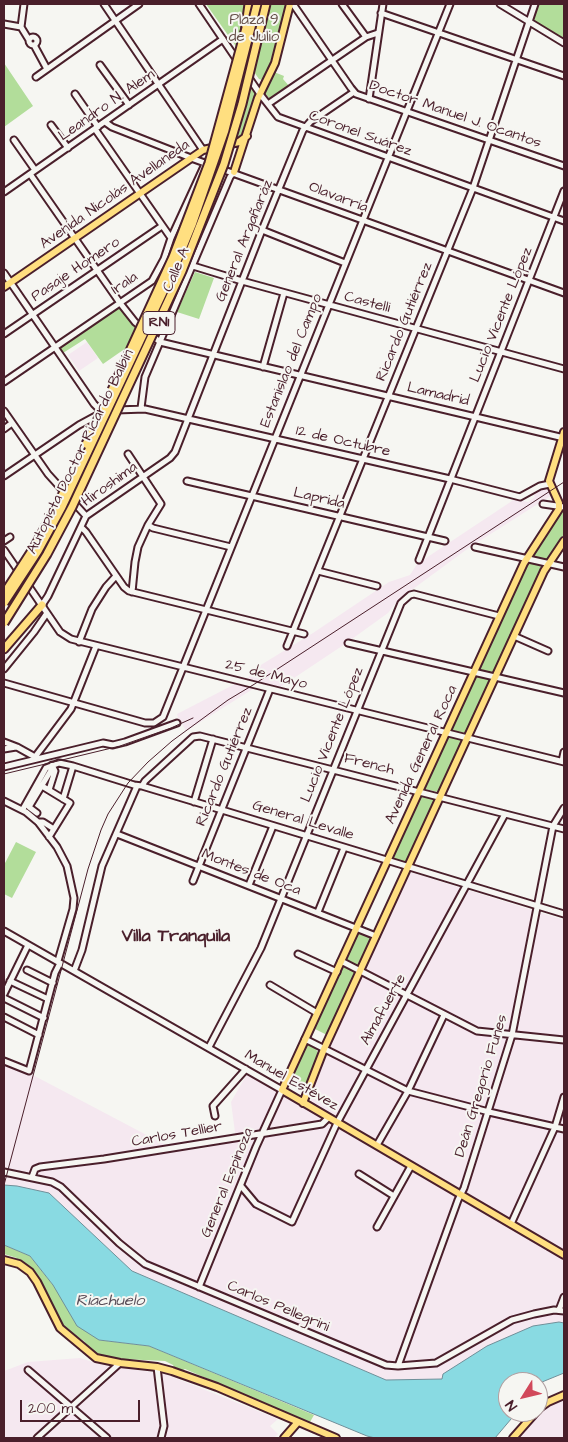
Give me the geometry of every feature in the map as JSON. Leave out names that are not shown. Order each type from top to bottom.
[{"type":"highway","points":[[4,594],[35,546],[66,488],[170,265],[210,163],[251,4]]},
{"type":"highway","name":"Autopista Doctor Ricardo Balbín","points":[[4,603],[38,551],[62,507],[189,233],[225,130],[257,4]]},
{"type":"highway","name":"Autopista Doctor Ricardo Balbín","points":[[4,623],[47,554],[72,507],[182,271],[224,164],[242,104],[267,4]]},
{"type":"highway","points":[[4,649],[42,605]]},
{"type":"main road","points":[[234,172],[260,94],[274,63],[295,5]]},
{"type":"main road","name":"Avenida Nicolás Avellaneda","points":[[4,287],[203,150],[239,142],[247,136]]},
{"type":"main road","points":[[562,507],[550,484],[564,436]]},
{"type":"main road","name":"Avenida General Roca","points":[[282,1090],[527,558],[562,507]]},
{"type":"main road","points":[[303,1102],[324,1049],[407,866],[548,564],[564,540]]},
{"type":"main road","name":"Manuel Estévez","points":[[282,1090],[564,1254]]},
{"type":"main road","points":[[4,1260],[22,1266],[33,1275],[57,1323],[64,1332],[96,1358],[157,1367],[209,1384],[336,1438]]},
{"type":"main road","points":[[548,1402],[564,1395]]},
{"type":"main road","points":[[284,1438],[298,1422]]},
{"type":"main road","points":[[513,1438],[527,1422]]},
{"type":"street","points":[[24,4],[21,27],[48,69]]},
{"type":"street","points":[[104,4],[203,150]]},
{"type":"street","points":[[36,77],[139,4]]},
{"type":"street","name":"Coronel Suárez","points":[[199,4],[260,94],[278,117],[564,221]]},
{"type":"street","points":[[342,4],[366,38]]},
{"type":"street","points":[[369,99],[382,4]]},
{"type":"street","name":"Estanislao del Campo","points":[[152,723],[163,717],[450,4]]},
{"type":"street","points":[[500,4],[564,43]]},
{"type":"street","name":"Ricardo Gutiérrez","points":[[287,646],[473,188],[535,4]]},
{"type":"street","name":"Doctor Manuel J. Ocantos","points":[[295,5],[354,92],[369,99],[564,166]]},
{"type":"street","points":[[381,13],[564,76]]},
{"type":"street","points":[[4,24],[21,27]]},
{"type":"street","points":[[268,104],[366,38],[378,33]]},
{"type":"street","name":"Leandro N. Alem","points":[[4,192],[224,39]]},
{"type":"street","points":[[100,64],[130,105]]},
{"type":"street","points":[[305,127],[354,92]]},
{"type":"street","points":[[75,94],[171,238]]},
{"type":"street","name":"Olavarría","points":[[105,122],[112,127],[192,158],[564,293]]},
{"type":"street","points":[[51,125],[68,148]]},
{"type":"street","name":"General Argañaráz","points":[[187,420],[305,127]]},
{"type":"street","points":[[14,140],[75,238],[120,303],[137,324],[160,342]]},
{"type":"street","name":"Irala","points":[[4,382],[152,281],[164,259],[171,238],[206,162]]},
{"type":"street","name":"Calle A","points":[[141,408],[144,380],[230,177],[234,172]]},
{"type":"street","name":"Lucio Vicente López","points":[[419,560],[564,191]]},
{"type":"street","name":"Pasaje Homero","points":[[4,334],[162,226]]},
{"type":"street","points":[[262,230],[345,263]]},
{"type":"street","name":"Castelli","points":[[193,266],[564,370]]},
{"type":"street","points":[[4,273],[94,404],[102,412],[83,422],[4,476]]},
{"type":"street","points":[[263,367],[284,293]]},
{"type":"street","name":"Lamadrid","points":[[160,342],[564,436]]},
{"type":"street","name":"12 de Octubre","points":[[102,412],[141,408],[450,479],[520,497],[540,486],[550,484]]},
{"type":"street","points":[[4,411],[50,478],[86,516]]},
{"type":"street","name":"Hiroshima","points":[[42,605],[86,516],[175,452],[187,420]]},
{"type":"street","points":[[4,429],[12,423]]},
{"type":"street","points":[[128,454],[144,475],[161,504],[148,525],[136,553],[132,592]]},
{"type":"street","name":"Laprida","points":[[188,481],[445,540]]},
{"type":"street","points":[[543,504],[562,507]]},
{"type":"street","points":[[148,525],[153,528],[230,547]]},
{"type":"street","points":[[81,527],[124,587],[132,592],[304,634]]},
{"type":"street","points":[[4,541],[10,537]]},
{"type":"street","points":[[475,547],[564,567]]},
{"type":"street","name":"25 de Mayo","points":[[4,552],[64,636],[79,642],[563,761]]},
{"type":"street","points":[[318,571],[377,586]]},
{"type":"street","points":[[79,642],[92,609],[106,587],[116,576]]},
{"type":"street","name":"Lucio Vicente López","points":[[208,1047],[261,948],[401,603],[414,594],[500,616]]},
{"type":"street","points":[[4,669],[47,613]]},
{"type":"street","points":[[514,636],[548,651]]},
{"type":"street","points":[[348,643],[564,693]]},
{"type":"street","points":[[36,758],[65,719],[74,702],[96,646]]},
{"type":"street","points":[[4,683],[152,723],[148,730],[148,735]]},
{"type":"street","name":"Ricardo Gutiérrez","points":[[192,881],[270,689]]},
{"type":"street","points":[[4,767],[103,743],[117,744],[148,735],[177,723]]},
{"type":"street","name":"French","points":[[139,786],[195,736],[247,747],[564,829]]},
{"type":"street","points":[[194,802],[213,739]]},
{"type":"street","points":[[4,742],[36,758],[46,768],[22,809]]},
{"type":"street","points":[[4,749],[17,747]]},
{"type":"street","points":[[563,761],[564,752]]},
{"type":"street","name":"General Levalle","points":[[46,768],[62,763],[73,766],[564,914]]},
{"type":"street","points":[[37,813],[29,807],[53,766]]},
{"type":"street","points":[[49,790],[55,771],[53,766]]},
{"type":"street","points":[[63,799],[73,766]]},
{"type":"street","points":[[42,786],[70,803],[49,837]]},
{"type":"street","points":[[74,971],[82,950],[102,866],[139,786]]},
{"type":"street","points":[[4,801],[22,809],[38,822],[49,837],[67,866],[74,898],[74,909],[29,1071],[4,1061]]},
{"type":"street","name":"Deán Gregorio Funes","points":[[398,1366],[461,1194],[489,1112],[512,1035],[553,826],[564,808]]},
{"type":"street","name":"Almafuerte","points":[[241,1186],[256,1204],[292,1222],[337,1123],[504,814]]},
{"type":"street","points":[[38,822],[43,822],[54,829]]},
{"type":"street","points":[[249,885],[273,826]]},
{"type":"street","name":"Montes de Oca","points":[[117,834],[376,936]]},
{"type":"street","points":[[318,912],[344,848]]},
{"type":"street","name":"Manuel Estévez","points":[[4,931],[282,1090]]},
{"type":"street","points":[[4,994],[28,944]]},
{"type":"street","points":[[298,954],[337,972]]},
{"type":"street","points":[[341,961],[406,996],[481,1032],[564,1040]]},
{"type":"street","points":[[27,970],[52,983]]},
{"type":"street","points":[[10,981],[48,999]]},
{"type":"street","points":[[270,985],[317,1013]]},
{"type":"street","points":[[4,998],[44,1018]]},
{"type":"street","points":[[377,1145],[408,1091],[444,1015]]},
{"type":"street","points":[[4,1017],[39,1035]]},
{"type":"street","points":[[305,1040],[408,1091],[564,1129]]},
{"type":"street","points":[[214,1116],[213,1106],[246,1069]]},
{"type":"street","name":"General Espinoza","points":[[199,1287],[262,1133],[282,1090]]},
{"type":"street","points":[[511,1224],[555,1127],[564,1097]]},
{"type":"street","name":"Carlos Tellier","points":[[32,1177],[35,1169],[40,1167],[104,1160],[322,1124],[328,1118]]},
{"type":"street","points":[[377,1227],[412,1166]]},
{"type":"street","name":"Carlos Pellegrini","points":[[4,1172],[52,1182],[68,1192],[119,1243],[141,1261],[386,1365],[436,1363],[512,1320],[534,1314],[562,1311]]},
{"type":"street","points":[[359,1174],[394,1196]]},
{"type":"street","points":[[562,1311],[564,1297]]},
{"type":"street","points":[[37,1438],[120,1363]]},
{"type":"street","points":[[157,1367],[164,1426],[161,1438]]},
{"type":"street","points":[[28,1370],[107,1438]]},
{"type":"shaded area","points":[[87,342],[98,358],[79,371],[68,355]]},
{"type":"shaded area","points":[[549,489],[552,495],[470,547],[398,600],[388,613],[279,688],[261,684],[186,731],[182,724],[180,724],[177,714],[237,683],[249,686],[255,680],[248,679],[251,671],[313,633],[389,582],[410,575],[417,564],[515,499],[528,502],[535,497],[534,495],[538,490]]},
{"type":"shaded area","points":[[410,872],[564,920],[564,1323],[533,1326],[442,1379],[386,1380],[132,1271],[49,1193],[4,1184],[4,1063],[29,1073],[175,1150],[201,1149],[236,1140],[231,1102],[247,1074],[310,1110],[312,1089],[327,1048]]},
{"type":"shaded area","points":[[80,1358],[103,1365],[165,1374],[278,1419],[270,1426],[278,1434],[274,1438],[4,1438],[4,1371],[28,1362]]},
{"type":"shaded area","points":[[564,1400],[564,1438],[513,1438],[526,1422],[548,1422],[548,1404]]},
{"type":"green space","name":"Plaza 9 de Julio","points":[[206,4],[287,4],[265,81],[259,79]]},
{"type":"green space","points":[[535,4],[564,4],[564,43],[529,22]]},
{"type":"green space","points":[[4,63],[33,106],[4,127]]},
{"type":"green space","points":[[235,65],[255,89],[257,96],[242,137],[215,143]]},
{"type":"green space","points":[[274,72],[284,76],[283,79],[290,87],[269,98],[264,92]]},
{"type":"green space","points":[[195,272],[214,278],[199,319],[177,312]]},
{"type":"green space","points":[[117,308],[122,309],[138,327],[126,348],[103,364],[85,339],[63,353],[60,349],[61,346]]},
{"type":"green space","points":[[564,510],[564,534],[546,560],[534,558],[532,555],[561,511]]},
{"type":"green space","points":[[527,558],[548,564],[495,677],[465,733],[452,730],[451,728]]},
{"type":"green space","points":[[450,736],[462,741],[438,792],[425,789],[424,787],[446,738]]},
{"type":"green space","points":[[419,796],[434,798],[435,800],[407,861],[403,862],[393,859],[392,856]]},
{"type":"green space","points":[[16,842],[36,852],[12,898],[4,894],[4,865]]},
{"type":"green space","points":[[358,931],[369,936],[370,939],[357,966],[345,958]]},
{"type":"green space","points":[[346,966],[356,971],[356,975],[327,1035],[315,1029],[343,967]]},
{"type":"green space","points":[[307,1044],[316,1049],[318,1053],[309,1084],[303,1087],[294,1082],[291,1077]]},
{"type":"green space","points":[[4,1245],[30,1256],[99,1340],[149,1346],[314,1415],[310,1422],[302,1421],[215,1384],[215,1382],[185,1369],[181,1371],[175,1369],[173,1365],[165,1361],[112,1360],[93,1354],[84,1341],[63,1327],[44,1287],[16,1260],[17,1258],[4,1254]]},
{"type":"water","name":"Riachuelo","points":[[4,1185],[49,1193],[132,1271],[386,1380],[442,1379],[443,1374],[487,1346],[533,1326],[559,1322],[564,1323],[564,1373],[548,1380],[548,1372],[498,1372],[498,1422],[509,1422],[495,1438],[375,1438],[149,1346],[99,1340],[77,1326],[53,1285],[30,1256],[4,1245]]},
{"type":"railway","points":[[4,1185],[88,869],[108,814],[128,783],[172,741],[228,700],[564,482]]},
{"type":"railway","points":[[4,774],[120,746],[193,718]]},
{"type":"district","name":"Villa Tranquila","points":[[176,937]]}]
